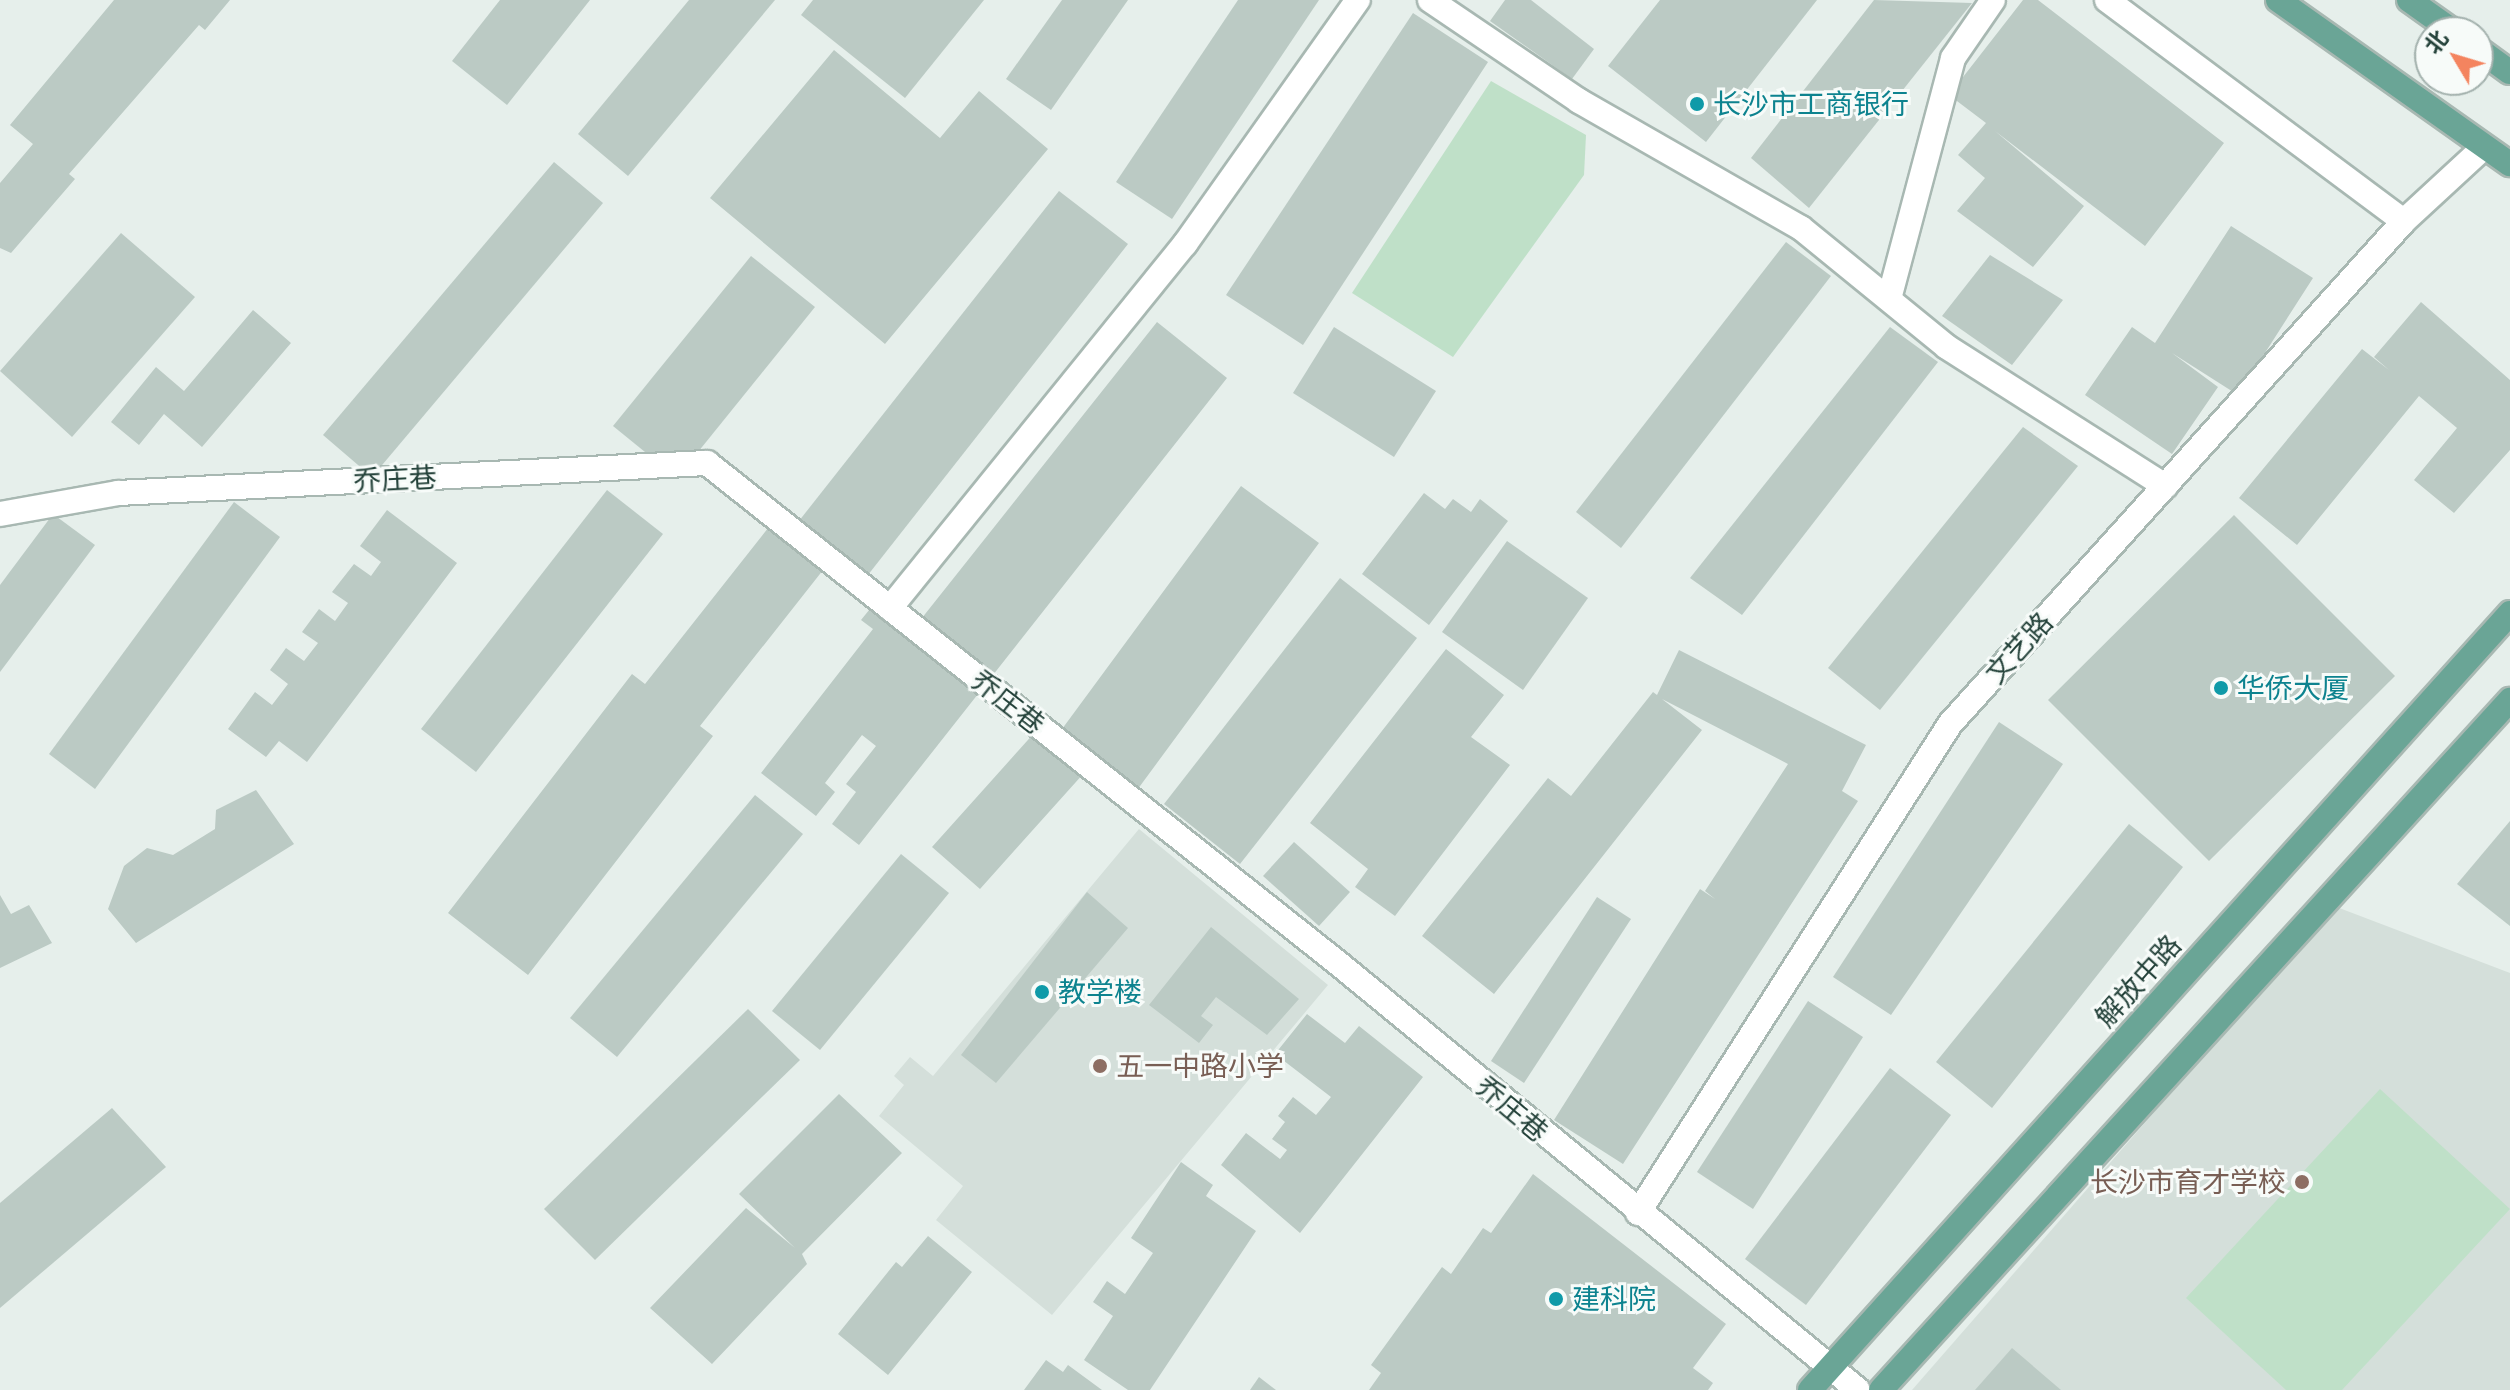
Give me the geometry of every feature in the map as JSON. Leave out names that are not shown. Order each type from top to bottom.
[{"type":"main road","points":[[2278,0],[2483,148],[2510,164]]},
{"type":"main road","points":[[2409,0],[2432,16]]},
{"type":"main road","name":"解放中路","points":[[1810,1390],[2510,613]]},
{"type":"main road","points":[[1881,1390],[2510,700]]},
{"type":"street","points":[[890,608],[1185,244],[1358,0]]},
{"type":"street","points":[[1430,0],[1579,101],[1801,228],[1947,347],[2165,486]]},
{"type":"street","points":[[1889,299],[1953,58],[1993,0]]},
{"type":"street","points":[[2107,0],[2404,221]]},
{"type":"street","name":"文艺路","points":[[1638,1213],[1950,724],[2404,221],[2483,148]]},
{"type":"street","name":"乔庄巷","points":[[0,514],[118,493],[707,463],[1339,964],[1638,1213],[1858,1390]]},
{"type":"shaded area","name":"五一中路小学","points":[[1139,829],[1328,985],[1052,1315],[936,1220],[963,1186],[879,1116],[904,1085],[894,1076],[910,1057],[933,1076]]},
{"type":"shaded area","name":"长沙市育才学校","points":[[2334,906],[2510,973],[2510,1390],[1912,1390]]},
{"type":"green space","points":[[1491,81],[1586,135],[1584,175],[1453,357],[1352,293]]},
{"type":"green space","points":[[2380,1089],[2510,1209],[2342,1390],[2286,1390],[2186,1298]]},
{"type":"building","points":[[114,0],[230,0],[205,30],[199,25],[69,174],[75,179],[11,253],[0,248],[0,183],[33,144],[10,125]]},
{"type":"building","points":[[500,0],[590,0],[507,105],[452,61]]},
{"type":"building","points":[[689,0],[775,0],[628,176],[578,134]]},
{"type":"building","points":[[813,0],[984,0],[905,98],[801,15]]},
{"type":"building","points":[[1062,0],[1128,0],[1051,110],[1006,79]]},
{"type":"building","points":[[1238,0],[1319,0],[1172,219],[1116,182]]},
{"type":"building","points":[[1505,0],[1531,0],[1594,49],[1572,79],[1490,21]]},
{"type":"building","name":"长沙市工商银行","points":[[1660,0],[1817,0],[1706,142],[1608,66]]},
{"type":"building","points":[[1874,0],[1972,3],[1809,208],[1751,158]]},
{"type":"building","points":[[2023,0],[2038,0],[2224,143],[2145,246],[1995,131],[2084,206],[2033,267],[1957,211],[1985,178],[1958,155],[1986,123],[1949,95]]},
{"type":"building","points":[[1413,13],[1488,62],[1303,345],[1226,295]]},
{"type":"building","points":[[834,50],[940,138],[979,91],[1048,149],[885,344],[710,198]]},
{"type":"building","points":[[554,162],[603,203],[372,477],[323,435]]},
{"type":"building","points":[[1059,191],[1128,244],[864,580],[795,526]]},
{"type":"building","points":[[2231,226],[2313,278],[2238,395],[2172,353],[2218,387],[2172,454],[2085,395],[2132,327],[2155,343]]},
{"type":"building","points":[[121,233],[195,297],[72,437],[0,371]]},
{"type":"building","points":[[1786,242],[1831,276],[1621,548],[1576,512]]},
{"type":"building","points":[[1990,255],[2063,300],[2012,365],[1942,316]]},
{"type":"building","points":[[751,256],[815,307],[677,478],[613,426]]},
{"type":"building","points":[[2421,302],[2510,380],[2510,450],[2454,513],[2414,480],[2457,428],[2419,396],[2297,545],[2239,498],[2362,349],[2389,370],[2374,357]]},
{"type":"building","points":[[253,310],[291,343],[202,447],[164,414],[139,445],[111,422],[156,367],[184,391]]},
{"type":"building","points":[[1157,322],[1227,378],[859,845],[832,824],[856,792],[846,784],[876,746],[862,735],[825,783],[835,792],[816,816],[761,773],[873,629],[861,620],[878,599],[914,628]]},
{"type":"building","points":[[1334,327],[1436,391],[1394,457],[1293,393]]},
{"type":"building","points":[[1890,327],[1938,362],[1742,615],[1690,578]]},
{"type":"building","points":[[2023,427],[2078,466],[1880,710],[1828,668]]},
{"type":"building","points":[[1241,486],[1319,543],[1129,801],[1084,773],[980,889],[932,847],[1036,731],[1051,744]]},
{"type":"building","points":[[607,490],[663,534],[476,772],[421,729]]},
{"type":"building","points":[[1424,493],[1445,509],[1453,499],[1471,512],[1480,499],[1508,521],[1429,625],[1362,574]]},
{"type":"building","points":[[234,502],[280,537],[95,789],[49,754]]},
{"type":"building","points":[[387,510],[457,563],[307,762],[279,741],[266,757],[228,729],[255,692],[272,705],[288,684],[270,670],[286,648],[304,661],[318,643],[302,632],[319,609],[335,621],[348,603],[332,592],[354,564],[371,576],[381,562],[360,546]]},
{"type":"building","points":[[53,514],[95,545],[0,672],[0,585]]},
{"type":"building","name":"华侨大厦","points":[[2234,515],[2395,676],[2209,861],[2048,700]]},
{"type":"building","points":[[772,523],[827,565],[700,726],[713,736],[528,975],[448,913],[632,674],[645,684]]},
{"type":"building","points":[[1507,541],[1588,598],[1523,690],[1442,632]]},
{"type":"building","points":[[1340,578],[1417,638],[1240,864],[1164,804]]},
{"type":"building","points":[[1446,649],[1504,695],[1471,737],[1510,765],[1395,916],[1355,887],[1368,869],[1310,823]]},
{"type":"building","points":[[1679,650],[1866,745],[1842,791],[1858,801],[1623,1164],[1554,1120],[1700,889],[1715,899],[1705,891],[1788,764],[1662,699],[1702,730],[1494,994],[1422,936],[1548,778],[1571,796],[1653,692],[1657,695]]},
{"type":"building","points":[[1999,722],[2063,764],[1891,1015],[1833,977]]},
{"type":"building","points":[[256,790],[294,844],[136,943],[108,909],[124,866],[147,848],[173,855],[215,829],[216,810]]},
{"type":"building","points":[[755,795],[803,834],[617,1057],[570,1018]]},
{"type":"building","points":[[2510,821],[2510,926],[2457,884]]},
{"type":"building","points":[[2129,824],[2183,867],[1992,1108],[1936,1062]]},
{"type":"building","points":[[1294,842],[1350,892],[1319,926],[1263,876]]},
{"type":"building","points":[[901,854],[949,893],[820,1050],[772,1011]]},
{"type":"building","name":"教学楼","points":[[1087,892],[1128,928],[996,1083],[961,1055]]},
{"type":"building","points":[[0,895],[11,914],[29,905],[52,943],[0,968]]},
{"type":"building","points":[[1597,897],[1631,919],[1524,1083],[1491,1061]]},
{"type":"building","points":[[1211,927],[1299,999],[1267,1035],[1216,997],[1201,1016],[1213,1025],[1199,1043],[1149,1005]]},
{"type":"building","points":[[1808,1001],[1863,1037],[1753,1209],[1697,1172]]},
{"type":"building","points":[[748,1009],[800,1060],[595,1260],[544,1209]]},
{"type":"building","points":[[1307,1014],[1345,1043],[1359,1026],[1423,1077],[1300,1233],[1221,1165],[1246,1133],[1280,1159],[1287,1150],[1272,1139],[1285,1122],[1278,1116],[1293,1097],[1316,1115],[1331,1097],[1275,1054]]},
{"type":"building","points":[[1890,1068],[1951,1115],[1806,1305],[1745,1259]]},
{"type":"building","points":[[839,1094],[902,1153],[802,1254],[807,1264],[712,1364],[650,1308],[746,1208],[795,1248],[739,1194]]},
{"type":"building","points":[[112,1108],[166,1167],[0,1308],[0,1203]]},
{"type":"building","points":[[1181,1162],[1213,1185],[1206,1196],[1256,1231],[1150,1390],[1128,1390],[1084,1360],[1113,1316],[1093,1302],[1107,1281],[1125,1294],[1153,1253],[1131,1238]]},
{"type":"building","name":"建科院","points":[[1533,1174],[1726,1324],[1693,1368],[1713,1383],[1708,1390],[1369,1390],[1381,1373],[1371,1365],[1442,1267],[1451,1274],[1483,1228],[1491,1233]]},
{"type":"building","points":[[928,1236],[972,1272],[888,1375],[838,1334],[896,1262],[902,1267]]},
{"type":"building","points":[[2012,1348],[2061,1390],[1975,1390]]},
{"type":"building","points":[[1046,1360],[1063,1372],[1068,1365],[1102,1390],[1024,1390]]},
{"type":"building","points":[[1259,1377],[1276,1390],[1250,1390]]},
{"type":"place","name":"长沙市工商银行","points":[[1697,104]]},
{"type":"place","name":"华侨大厦","points":[[2221,688]]},
{"type":"place","name":"教学楼","points":[[1042,992]]},
{"type":"place","name":"五一中路小学","points":[[1100,1066]]},
{"type":"place","name":"长沙市育才学校","points":[[2302,1182]]},
{"type":"place","name":"建科院","points":[[1556,1299]]}]
